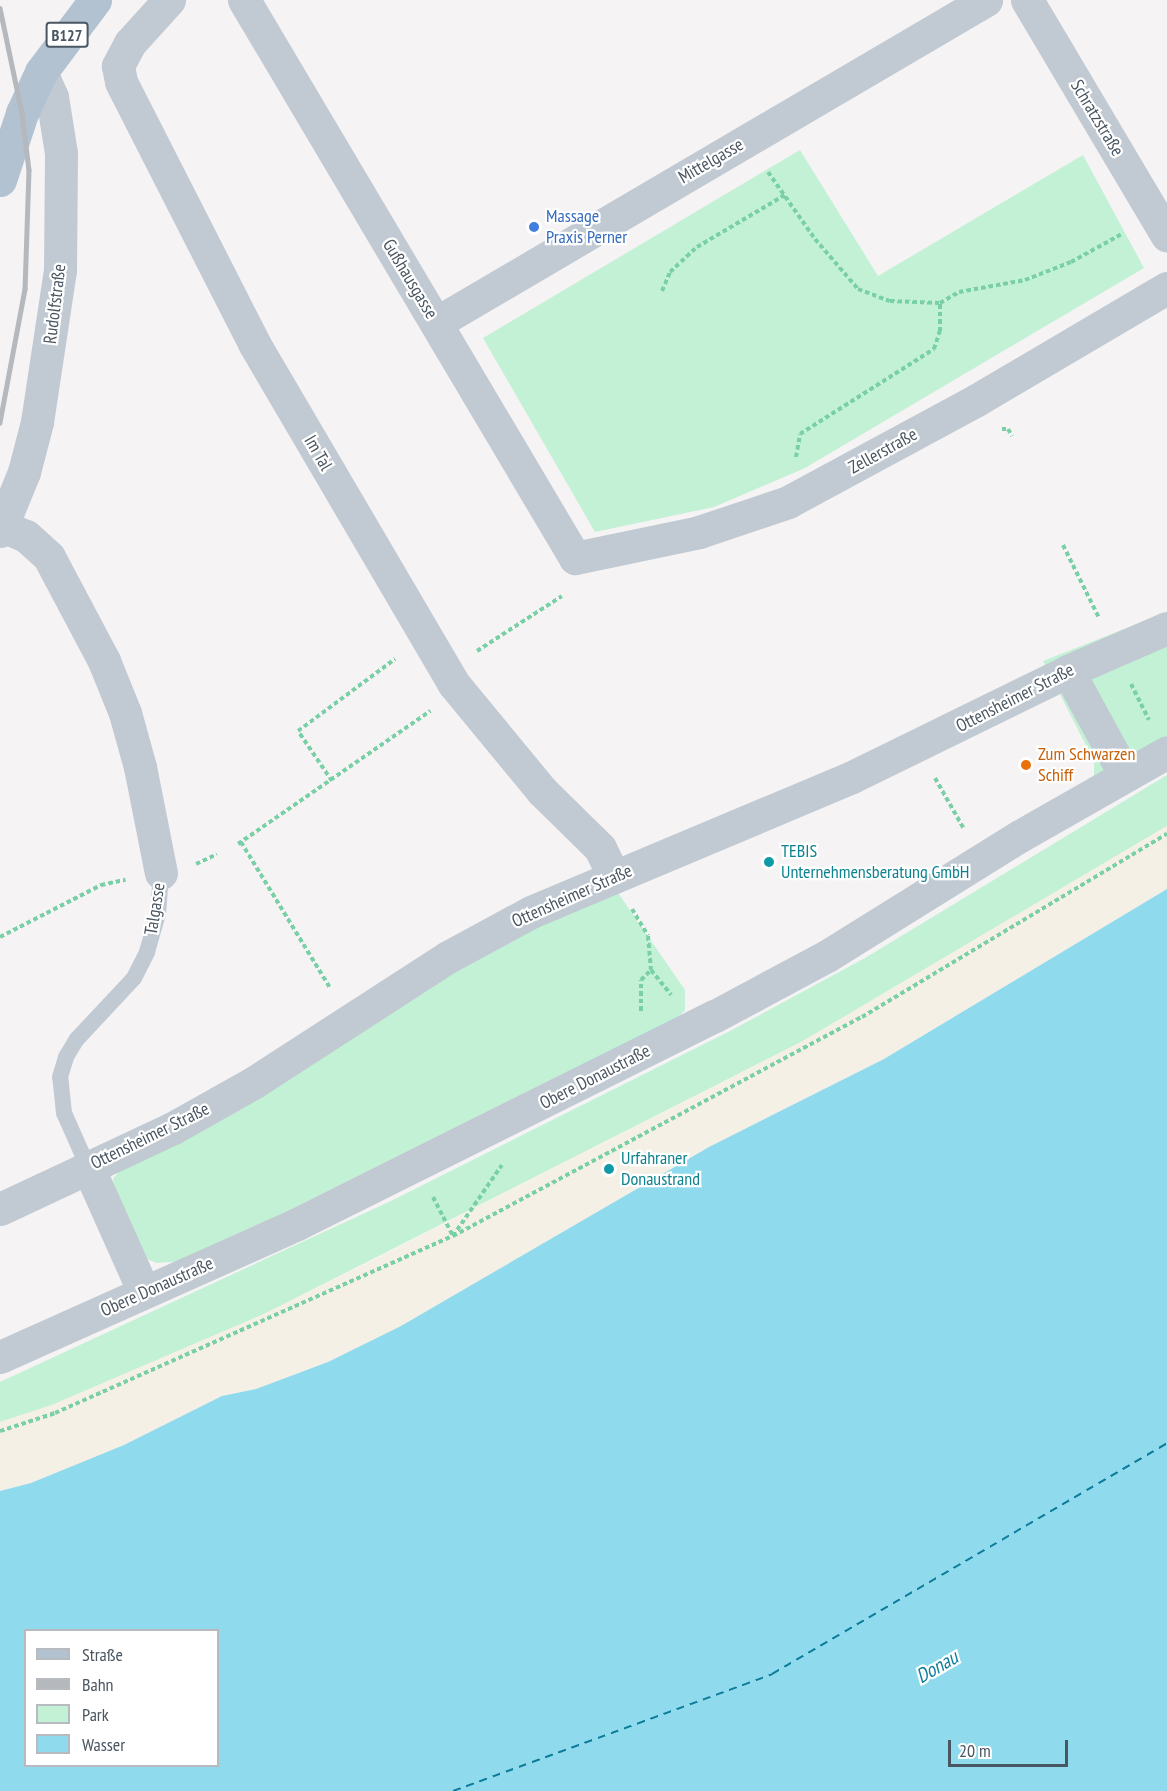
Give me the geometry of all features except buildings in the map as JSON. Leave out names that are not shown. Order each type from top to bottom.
[{"type":"main road","name":"B127","points":[[0,180],[41,72],[95,0]]},
{"type":"street","name":"Im Tal","points":[[170,0],[130,43],[118,66],[121,82],[255,345],[453,683],[528,775],[600,848],[614,877]]},
{"type":"street","name":"Gußhausgasse","points":[[244,0],[575,558]]},
{"type":"street","name":"Mittelgasse","points":[[436,323],[986,0]]},
{"type":"street","name":"Schratzstraße","points":[[1027,0],[1167,236]]},
{"type":"street","name":"Rudolfstraße","points":[[1,528],[24,472],[37,422],[60,270],[61,153],[52,97],[41,72]]},
{"type":"street","name":"Zellerstraße","points":[[575,558],[699,532],[788,502],[975,401],[1167,288]]},
{"type":"street","name":"Talgasse","points":[[1,528],[26,536],[49,557],[104,661],[126,713],[140,767],[161,873]]},
{"type":"street","name":"Ottensheimer Straße","points":[[0,1209],[173,1128],[253,1083],[448,957],[531,912],[852,777],[1068,671],[1167,628]]},
{"type":"street","points":[[1068,671],[1125,775]]},
{"type":"street","name":"Obere Donaustraße","points":[[0,1357],[463,1144],[715,1016],[827,956],[982,860],[1167,752]]},
{"type":"street","name":"Talgasse","points":[[88,1167],[144,1292]]},
{"type":"lane","name":"Talgasse","points":[[88,1167],[64,1113],[60,1077],[66,1057],[77,1039],[134,978],[147,952],[158,914],[161,873]]},
{"type":"path","points":[[763,164],[815,238],[858,289],[890,301],[940,303],[959,292],[1025,280],[1071,262],[1131,229]]},
{"type":"path","points":[[662,291],[670,272],[697,247],[785,195]]},
{"type":"path","points":[[796,460],[795,446],[800,434],[934,349],[940,331],[940,303]]},
{"type":"path","points":[[475,652],[562,596]]},
{"type":"path","points":[[332,782],[298,731],[405,652]]},
{"type":"path","points":[[349,1020],[239,843],[332,782],[438,706]]},
{"type":"path","points":[[931,771],[982,860]]},
{"type":"path","points":[[0,1431],[55,1413],[453,1236],[862,1017],[1167,834]]},
{"type":"path","points":[[0,938],[100,885],[161,873]]},
{"type":"path","points":[[614,877],[648,936],[651,970],[668,994],[715,1016]]},
{"type":"path","points":[[453,1236],[508,1156]]},
{"type":"path","points":[[429,1188],[453,1236]]},
{"type":"green space","points":[[800,150],[878,276],[1083,155],[1144,268],[805,468],[714,507],[595,532],[483,338]]},
{"type":"green space","points":[[1167,612],[1167,762],[1094,778],[1094,761],[1043,661]]},
{"type":"green space","points":[[1167,775],[1167,826],[803,1041],[264,1314],[52,1405],[0,1422],[0,1382],[393,1200],[732,1030],[865,958]]},
{"type":"green space","points":[[616,890],[685,990],[685,1010],[677,1019],[186,1261],[156,1263],[145,1258],[115,1190],[113,1179],[121,1169],[538,920]]},
{"type":"sand","name":"Urfahraner Donaustrand","points":[[1167,826],[1167,889],[884,1059],[709,1147],[401,1326],[328,1362],[256,1389],[222,1396],[124,1445],[31,1483],[0,1491],[0,1422],[52,1405],[264,1314],[803,1041]]},
{"type":"water","name":"Donau","points":[[1167,889],[1167,1791],[0,1791],[0,1491],[31,1483],[124,1445],[222,1396],[256,1389],[328,1362],[401,1326],[709,1147],[884,1059]]},
{"type":"ferry route","points":[[453,1791],[772,1674],[1167,1443]]},
{"type":"railway","points":[[0,8],[22,113],[29,170],[25,289],[0,423]]},
{"type":"place","name":"Massage Praxis Perner","points":[[534,227]]},
{"type":"place","name":"Zum Schwarzen Schiff","points":[[1026,765]]},
{"type":"place","name":"TEBIS Unternehmensberatung GmbH","points":[[769,862]]},
{"type":"place","name":"Urfahraner Donaustrand","points":[[609,1169]]}]
